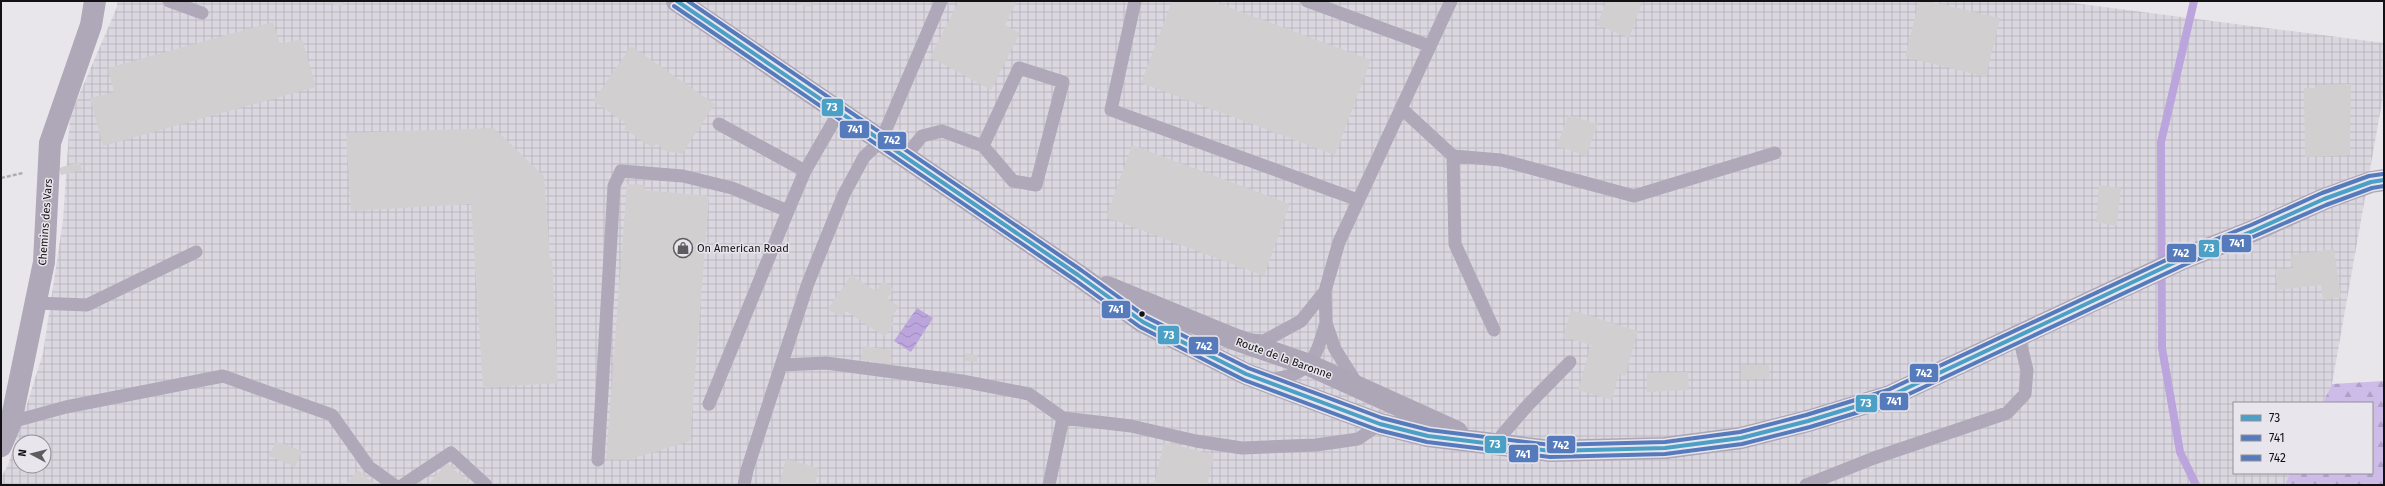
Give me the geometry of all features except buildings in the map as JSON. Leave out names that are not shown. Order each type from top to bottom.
[{"type":"main road","name":"Route de la Baronne","points":[[677,1],[1078,275],[1143,322],[1262,381],[1380,424],[1428,436],[1551,451],[1658,448],[1741,438],[1808,421],[1890,396],[2019,337],[2182,259],[2253,231],[2324,199],[2371,182],[2384,180]]},
{"type":"main road","name":"Route de la Baronne","points":[[1078,275],[1234,339],[1309,365],[1360,387],[1432,422],[1495,445]]},
{"type":"street","name":"Chemins des Vars","points":[[1,446],[11,422],[44,262],[50,143],[91,25],[95,1]]},
{"type":"lane","points":[[169,1],[202,13]]},
{"type":"lane","points":[[744,485],[747,470],[808,282],[844,194],[864,157],[881,141],[941,1]]},
{"type":"lane","points":[[1135,1],[1111,110],[1358,200]]},
{"type":"lane","points":[[1307,1],[1430,46]]},
{"type":"lane","points":[[1262,381],[1285,378],[1303,372],[1318,352],[1326,323],[1326,291],[1339,242],[1451,1]]},
{"type":"lane","points":[[905,157],[922,136],[942,131],[983,146],[1013,181],[1036,184],[1063,82],[1019,68],[983,146]]},
{"type":"lane","points":[[1401,108],[1453,156],[1501,160],[1634,196],[1775,153]]},
{"type":"lane","points":[[709,404],[804,171],[839,112]]},
{"type":"lane","points":[[720,124],[804,171]]},
{"type":"lane","points":[[1453,156],[1455,244],[1494,330]]},
{"type":"lane","points":[[598,460],[614,186],[621,171],[683,176],[704,181],[732,188],[788,211]]},
{"type":"lane","points":[[36,303],[87,305],[196,252]]},
{"type":"lane","points":[[1234,339],[1264,341],[1301,320],[1326,291]]},
{"type":"lane","points":[[1326,323],[1334,349],[1360,387]]},
{"type":"lane","points":[[1806,485],[1874,458],[2007,413],[2025,394],[2027,370],[2019,337]]},
{"type":"lane","points":[[1495,445],[1527,406],[1570,362]]},
{"type":"lane","points":[[782,365],[826,363],[962,381],[1029,394],[1063,418],[1130,426],[1196,441],[1242,448],[1316,445],[1358,439],[1380,424]]},
{"type":"lane","points":[[11,422],[66,407],[223,376],[332,415],[369,467],[394,485]]},
{"type":"lane","points":[[1049,485],[1063,418]]},
{"type":"lane","points":[[403,485],[451,453],[486,485]]},
{"type":"shaded area","points":[[117,1],[2058,1],[2384,43],[2384,91],[2332,384],[2323,402],[2233,402],[2233,474],[2290,474],[2285,485],[1,485],[1,477],[8,465],[12,452],[12,474],[52,474],[52,434],[18,434],[43,353],[63,220],[70,116],[117,7]]},
{"type":"green space","points":[[2384,381],[2384,485],[2285,485],[2290,474],[2373,474],[2373,402],[2323,402],[2332,384]]},
{"type":"water","points":[[917,308],[933,318],[911,352],[894,341]]},
{"type":"waterway","points":[[2194,1],[2161,142],[2162,348],[2180,452],[2196,485]]},
{"type":"transit line","name":"73","points":[[677,1],[1078,275],[1143,322],[1246,374],[1380,424],[1428,436],[1551,451],[1665,448],[1741,438],[1808,421],[1890,396],[2182,259],[2253,231],[2324,199],[2371,182],[2384,180]]},
{"type":"transit line","name":"742","points":[[688,1],[1081,270],[1146,317],[1248,368],[1382,418],[1429,430],[1551,445],[1665,442],[1740,432],[1806,415],[1888,390],[2179,254],[2251,225],[2322,193],[2369,176],[2383,174]]},
{"type":"transit line","name":"741","points":[[674,6],[1075,280],[1140,327],[1244,380],[1378,430],[1427,442],[1550,457],[1665,454],[1742,444],[1810,427],[1892,402],[2184,265],[2326,205],[2372,188],[2384,186]]},
{"type":"place","name":"On American Road","points":[[683,248]]}]
